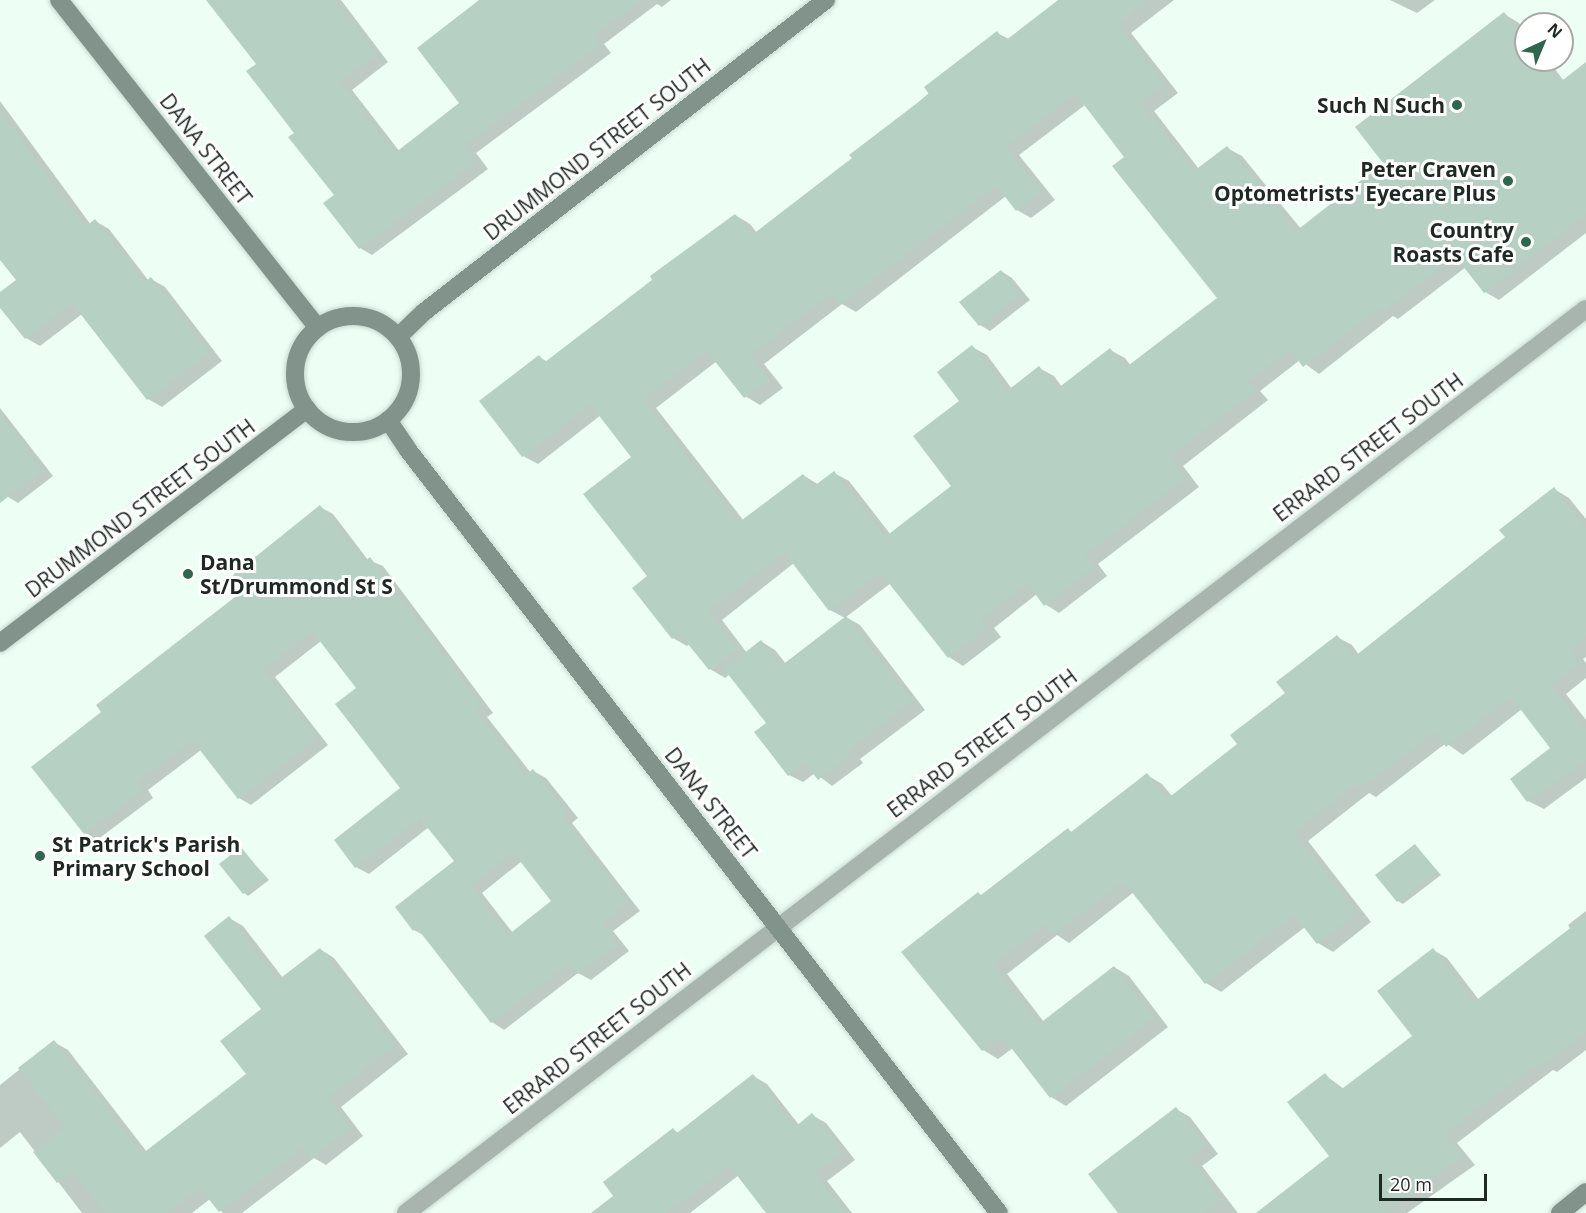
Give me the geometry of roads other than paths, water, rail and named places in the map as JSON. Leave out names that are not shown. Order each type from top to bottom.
[{"type":"street","name":"DANA STREET","points":[[59,0],[317,327]]},
{"type":"street","name":"DRUMMOND STREET SOUTH","points":[[398,337],[424,312],[826,0]]},
{"type":"street","name":"ERRARD STREET SOUTH","points":[[406,1213],[1586,309]]},
{"type":"street","points":[[360,316],[381,323],[398,337],[407,353],[411,371],[409,390],[401,406],[388,420],[372,429],[354,432],[336,430],[320,422],[307,410],[296,389],[294,366],[302,344],[317,327],[337,317],[360,316]]},
{"type":"street","name":"DRUMMOND STREET SOUTH","points":[[0,643],[307,410]]},
{"type":"street","name":"DANA STREET","points":[[388,420],[430,478],[999,1213]]},
{"type":"street","points":[[1560,1213],[1586,1192]]},
{"type":"place","name":"Such N Such","points":[[1457,105]]},
{"type":"place","name":"Peter Craven Optometrists' Eyecare Plus","points":[[1508,181]]},
{"type":"place","name":"Country Roasts Cafe","points":[[1526,242]]},
{"type":"place","name":"Dana St/Drummond St S","points":[[188,574]]},
{"type":"place","name":"St Patrick's Parish Primary School","points":[[40,856]]}]
